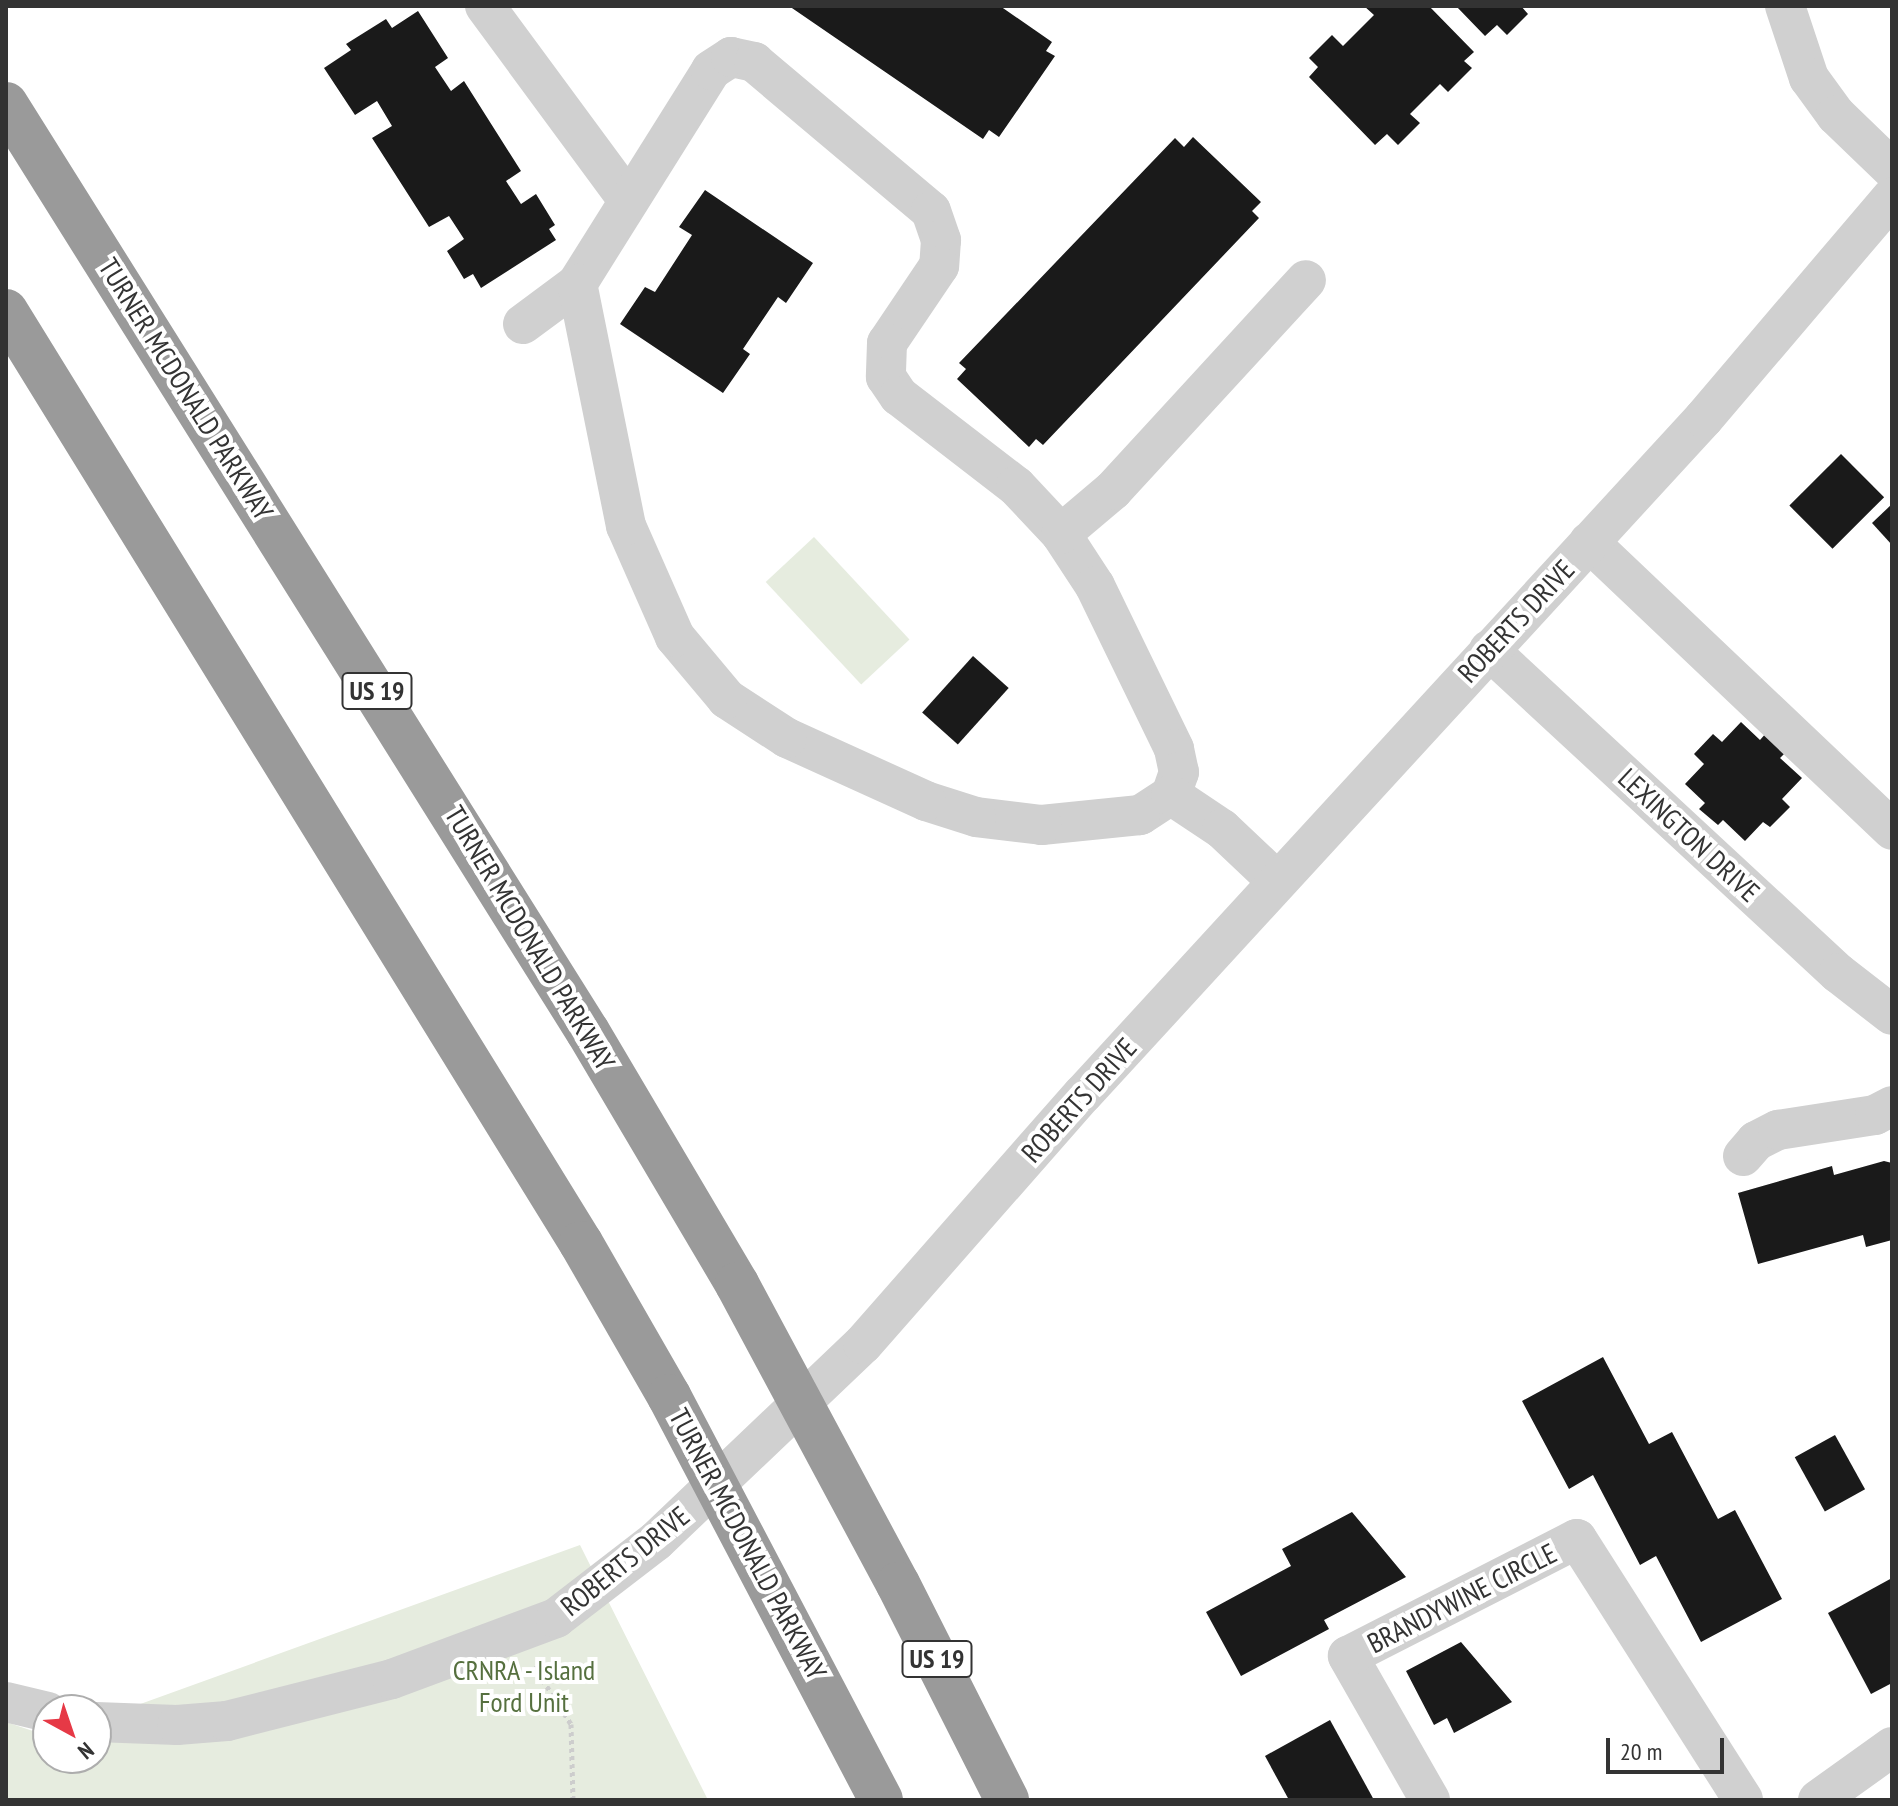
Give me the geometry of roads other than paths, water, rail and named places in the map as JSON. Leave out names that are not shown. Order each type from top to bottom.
[{"type":"highway","name":"TURNER MCDONALD PARKWAY","points":[[6,104],[474,844],[737,1284],[864,1519],[1007,1800]]},
{"type":"highway","name":"TURNER MCDONALD PARKWAY","points":[[6,311],[490,1092],[669,1396],[881,1800]]},
{"type":"street","points":[[485,6],[629,201]]},
{"type":"street","points":[[1785,6],[1809,78],[1836,115],[1892,169]]},
{"type":"street","points":[[523,324],[577,284],[711,70],[731,57],[754,62],[931,211],[941,240],[939,266],[887,343],[886,377],[899,396],[1016,486],[1061,534],[1095,586],[1174,749],[1179,772],[1171,795],[1140,815],[1042,825],[976,817],[926,801],[787,738],[727,699],[675,637],[626,526],[577,284]]},
{"type":"street","name":"ROBERTS DRIVE","points":[[112,1723],[177,1725],[227,1721],[392,1679],[556,1618],[656,1541],[863,1344],[1277,881],[1704,418],[1892,197]]},
{"type":"street","points":[[1061,534],[1113,490],[1306,280]]},
{"type":"street","points":[[1589,542],[1892,830]]},
{"type":"street","name":"LEXINGTON DRIVE","points":[[1489,650],[1838,973],[1892,1015]]},
{"type":"street","points":[[1171,795],[1222,829],[1277,881]]},
{"type":"street","points":[[1743,1156],[1756,1141],[1778,1130],[1875,1115],[1892,1106]]},
{"type":"street","name":"BRANDYWINE CIRCLE","points":[[1430,1800],[1348,1656],[1577,1539],[1743,1800]]},
{"type":"street","points":[[6,1702],[32,1708]]},
{"type":"street","points":[[1818,1800],[1892,1747]]},
{"type":"park label","name":"CRNRA - Island Ford Unit","points":[[524,1686]]}]
